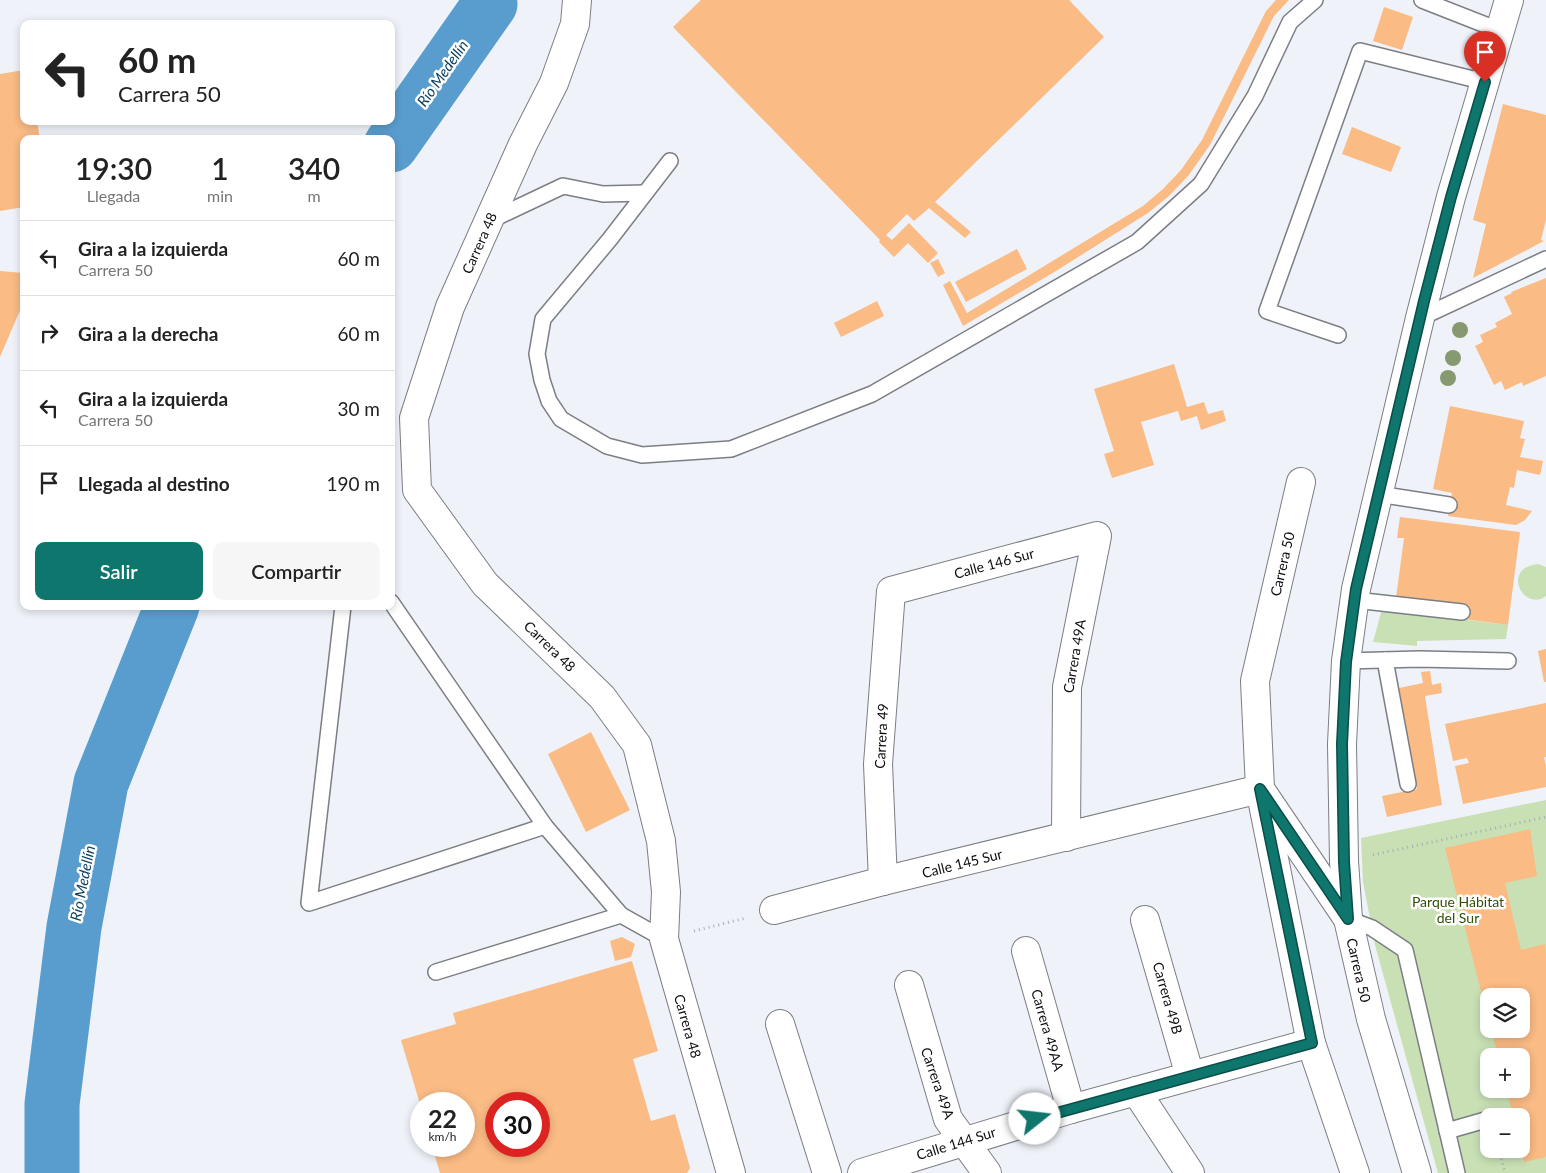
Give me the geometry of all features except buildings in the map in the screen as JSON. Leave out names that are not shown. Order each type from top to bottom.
[{"type":"street","name":"Carrera 48","points":[[577,0],[575,24],[554,83],[523,144],[450,307],[414,418],[417,490],[486,584],[602,697],[638,745],[661,841],[666,892],[664,939],[731,1173]]},
{"type":"street","name":"Carrera 50","points":[[1417,1173],[1371,1019],[1348,919],[1344,862],[1342,744],[1346,662],[1355,600],[1420,318],[1451,197],[1509,0]]},
{"type":"street","name":"Carrera 50","points":[[1301,482],[1255,681],[1260,789],[1312,1043],[1355,1173]]},
{"type":"street","name":"Calle 146 Sur","points":[[891,591],[1097,536]]},
{"type":"street","name":"Carrera 49A","points":[[1066,837],[1067,687],[1097,536]]},
{"type":"street","name":"Carrera 49","points":[[883,882],[878,764],[891,591]]},
{"type":"street","name":"Calle 145 Sur","points":[[774,910],[1260,789]]},
{"type":"street","points":[[1260,789],[1348,919]]},
{"type":"street","name":"Carrera 49B","points":[[1145,920],[1190,1076]]},
{"type":"street","name":"Carrera 49AA","points":[[1026,951],[1071,1109]]},
{"type":"street","name":"Carrera 49A","points":[[909,985],[948,1119],[987,1173]]},
{"type":"street","points":[[780,1024],[827,1173]]},
{"type":"street","name":"Calle 144 Sur","points":[[862,1173],[964,1140],[1071,1109],[1312,1043]]},
{"type":"street","points":[[1136,1091],[1190,1173]]},
{"type":"lane","points":[[670,161],[610,239],[543,319],[537,354],[542,380],[549,400],[561,419],[607,446],[642,455],[731,449],[872,394],[1137,242],[1201,184],[1254,96],[1290,22],[1315,0]]},
{"type":"lane","points":[[1422,0],[1500,32]]},
{"type":"lane","points":[[1338,336],[1267,311],[1360,51],[1485,82]]},
{"type":"lane","points":[[488,222],[563,186],[603,194],[645,193]]},
{"type":"lane","points":[[1420,318],[1546,259]]},
{"type":"lane","points":[[1378,494],[1449,505]]},
{"type":"lane","points":[[1355,600],[1462,612]]},
{"type":"lane","points":[[395,608],[545,826],[621,915],[664,939]]},
{"type":"lane","points":[[343,610],[309,902],[545,826]]},
{"type":"lane","points":[[1346,662],[1385,660],[1508,661]]},
{"type":"lane","points":[[1385,660],[1408,784]]},
{"type":"lane","points":[[436,972],[621,915]]},
{"type":"lane","points":[[1348,919],[1372,928],[1405,950],[1457,1173]]},
{"type":"lane","points":[[1447,1131],[1480,1122]]},
{"type":"path","points":[[1344,862],[1546,817]]},
{"type":"path","points":[[664,939],[774,910]]},
{"type":"path","points":[[1501,1158],[1505,1173]]},
{"type":"green space","points":[[1538,564],[1546,567],[1546,596],[1538,600],[1530,599],[1524,594],[1518,580],[1520,573],[1527,567]]},
{"type":"green space","points":[[1382,609],[1508,625],[1506,639],[1417,641],[1417,646],[1373,642]]},
{"type":"green space","name":"Parque Hábitat del Sur","points":[[1546,800],[1546,1173],[1438,1173],[1375,945],[1363,882],[1361,838]]},
{"type":"waterway","name":"Río Medellín","points":[[395,139],[490,4],[487,0]]},
{"type":"waterway","name":"Río Medellín","points":[[52,1173],[52,1104],[74,927],[101,783],[170,610]]},
{"type":"route","points":[[1035,1119],[1312,1043],[1260,789],[1348,919],[1344,862],[1342,744],[1346,662],[1356,589],[1424,301],[1451,197],[1485,82]]}]
